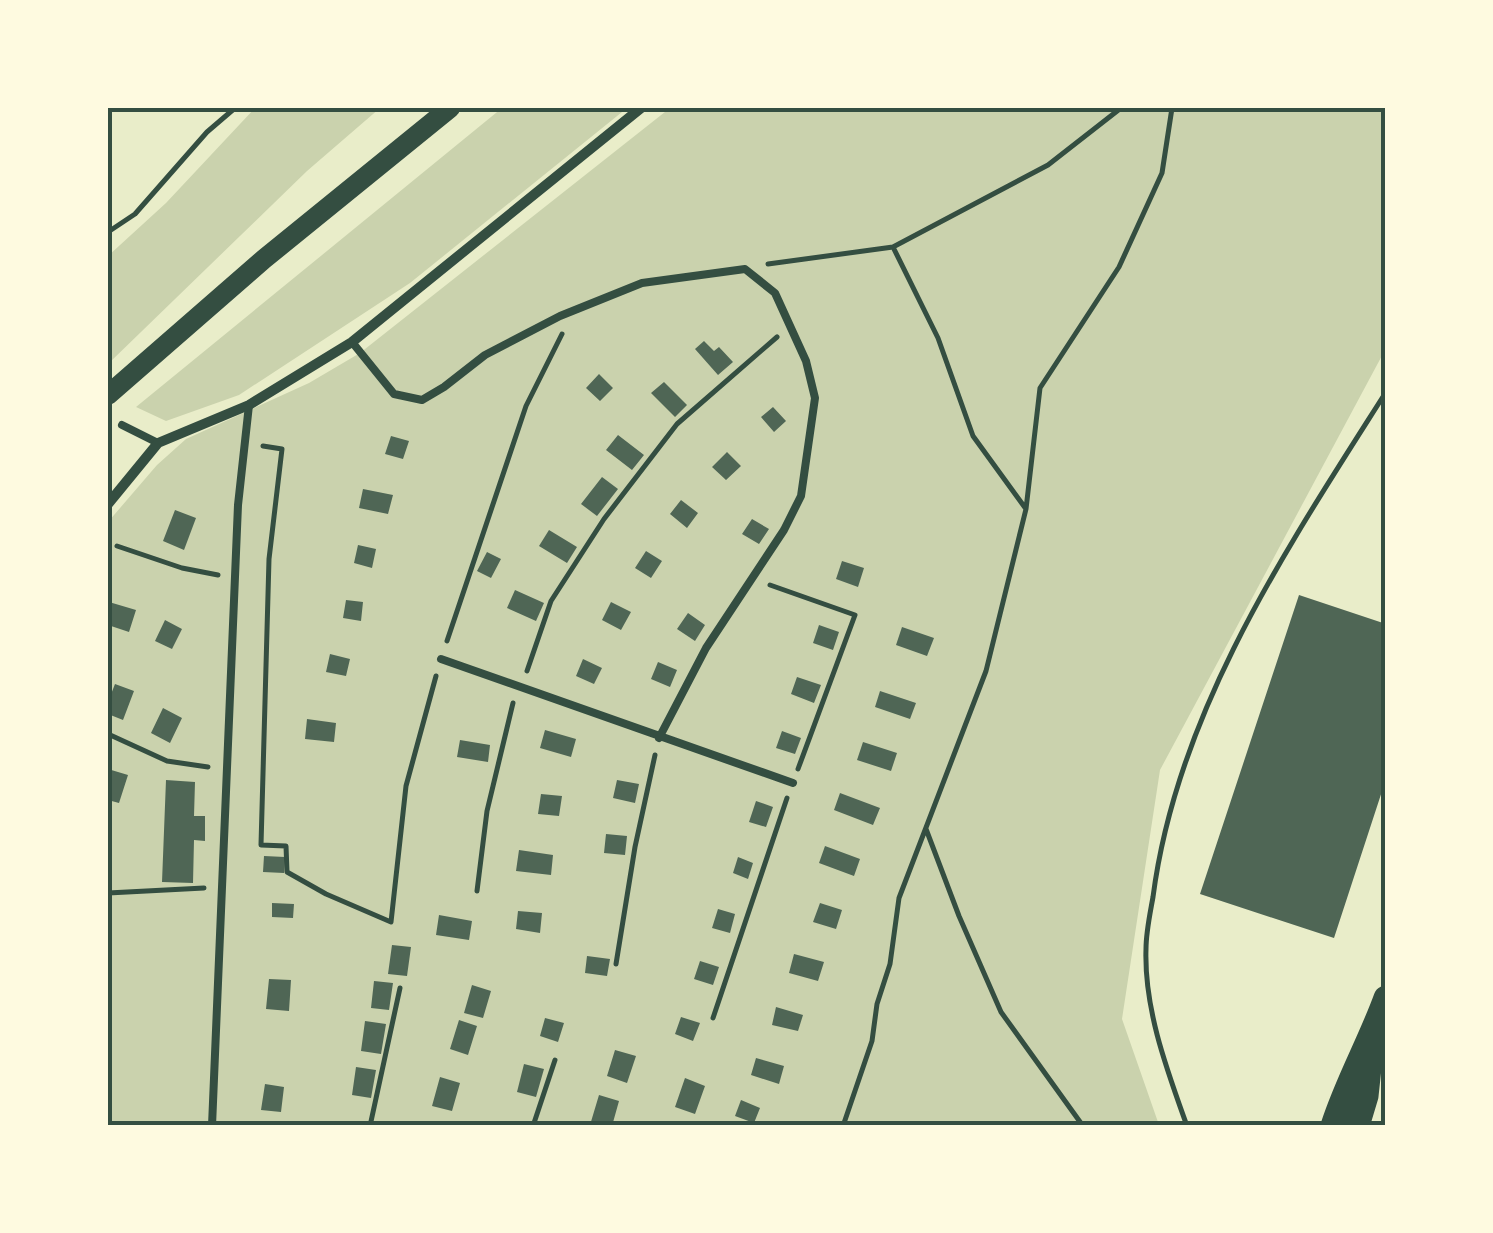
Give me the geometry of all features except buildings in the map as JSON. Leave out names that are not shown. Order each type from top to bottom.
[{"type":"main road","points":[[108,395],[264,259],[450,108]]},
{"type":"main road","points":[[1333,1126],[1344,1090],[1386,998]]},
{"type":"main road","points":[[1357,1126],[1366,1096],[1372,1034]]},
{"type":"street","points":[[108,504],[158,443],[248,405],[352,342],[641,108]]},
{"type":"lane","points":[[352,342],[394,394],[422,400],[485,354],[576,309],[642,283],[745,268],[775,292],[806,361],[815,398],[801,496],[784,530],[706,648],[659,738]]},
{"type":"lane","points":[[212,1126],[238,506],[248,405]]},
{"type":"lane","points":[[122,426],[158,443]]},
{"type":"lane","points":[[441,659],[792,782]]},
{"type":"path","points":[[108,232],[135,214],[206,132],[236,108]]},
{"type":"path","points":[[745,268],[893,248],[1048,165],[1121,108]]},
{"type":"path","points":[[843,1126],[872,1041],[877,1004],[890,964],[899,898],[986,671],[1026,509],[1040,388],[1119,267],[1162,173],[1172,108]]},
{"type":"path","points":[[893,248],[938,338],[972,436],[1026,509]]},
{"type":"path","points":[[477,891],[487,811],[513,704],[551,600],[604,519],[678,424],[791,325]]},
{"type":"path","points":[[245,444],[282,448],[269,558],[260,845],[286,846],[287,872],[391,922],[406,786],[441,659],[526,406],[553,356]]},
{"type":"path","points":[[1186,1126],[1152,1014],[1146,950],[1159,847],[1194,732],[1249,619],[1386,392]]},
{"type":"path","points":[[116,546],[212,576],[236,575]]},
{"type":"path","points":[[108,734],[167,761],[202,768]]},
{"type":"path","points":[[616,964],[635,847],[659,738]]},
{"type":"path","points":[[925,826],[958,916],[1002,1012],[1083,1126]]},
{"type":"path","points":[[108,893],[188,888]]},
{"type":"path","points":[[370,1126],[400,988]]},
{"type":"path","points":[[533,1126],[555,1060]]},
{"type":"green space","points":[[255,108],[380,108],[307,171],[108,364],[108,256],[166,203]]},
{"type":"green space","points":[[502,108],[627,108],[410,283],[239,395],[166,421],[136,407]]},
{"type":"green space","points":[[670,108],[1385,108],[1385,350],[1160,770],[1122,1019],[1159,1125],[108,1126],[108,522],[157,465],[186,439],[309,383],[360,353]]}]
